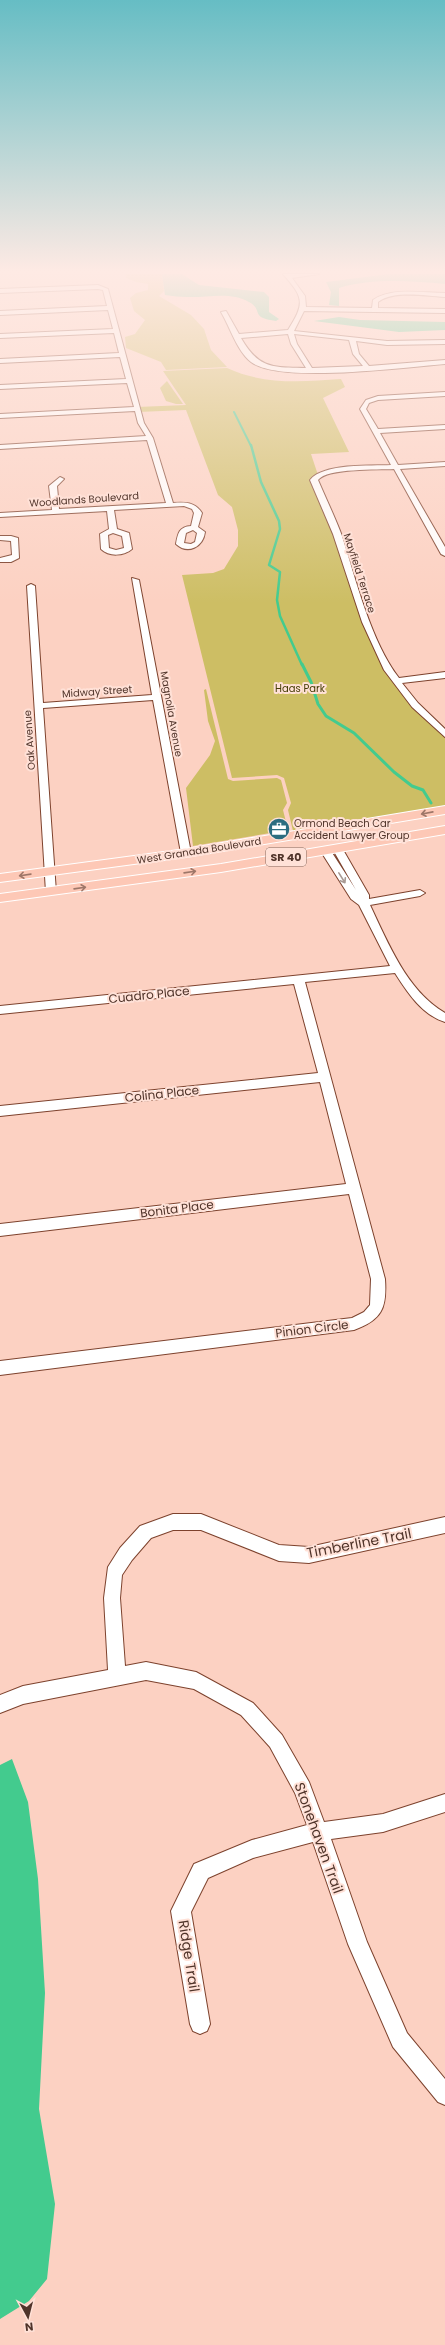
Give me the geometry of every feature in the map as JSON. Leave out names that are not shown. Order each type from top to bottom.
[{"type":"main road","name":"West Granada Boulevard","points":[[0,878],[186,853],[445,810]]},
{"type":"main road","points":[[331,848],[339,835],[364,824]]},
{"type":"main road","name":"West Granada Boulevard","points":[[0,898],[151,878],[445,830]]},
{"type":"main road","points":[[151,878],[177,866],[186,853]]},
{"type":"street","points":[[0,387],[66,383]]},
{"type":"street","points":[[130,383],[141,423],[150,438],[170,504]]},
{"type":"street","points":[[445,394],[394,396],[368,400],[364,404],[363,409],[445,554]]},
{"type":"street","points":[[0,416],[137,409]]},
{"type":"street","points":[[376,431],[445,427]]},
{"type":"street","points":[[0,447],[150,438]]},
{"type":"street","points":[[396,467],[445,464]]},
{"type":"street","name":"Mayfield Terrace","points":[[396,467],[331,471],[318,475],[314,480],[337,534],[366,622],[388,670],[415,705],[445,734]]},
{"type":"street","points":[[56,511],[53,486],[60,479]]},
{"type":"street","name":"Woodlands Boulevard","points":[[3,526],[56,511],[185,504],[195,508],[198,514],[194,528]]},
{"type":"street","points":[[110,508],[113,530]]},
{"type":"street","points":[[0,560],[8,560],[16,556],[16,542],[11,538],[3,526]]},
{"type":"street","name":"Magnolia Avenue","points":[[135,580],[186,853]]},
{"type":"street","name":"Oak Avenue","points":[[31,586],[51,892]]},
{"type":"street","points":[[395,681],[445,675]]},
{"type":"street","name":"Midway Street","points":[[38,706],[158,697]]},
{"type":"street","points":[[331,848],[354,897],[363,903],[397,970],[415,995],[445,1018]]},
{"type":"street","points":[[363,903],[420,893]]},
{"type":"street","name":"Cuadro Place","points":[[0,1010],[397,970]]},
{"type":"street","name":"Pinion Circle","points":[[0,1368],[354,1324],[371,1316],[380,1302],[378,1279],[299,980]]},
{"type":"street","name":"Colina Place","points":[[0,1111],[324,1077]]},
{"type":"street","name":"Bonita Place","points":[[0,1230],[354,1188]]},
{"type":"street","name":"Timberline Trail","points":[[117,1675],[112,1598],[114,1573],[126,1554],[146,1532],[174,1522],[201,1522],[279,1553],[309,1555],[445,1525]]},
{"type":"street","name":"Stonehaven Trail","points":[[0,1704],[23,1694],[117,1675],[146,1671],[196,1681],[247,1710],[276,1741],[303,1788],[358,1944],[400,2040],[445,2095]]},
{"type":"street","name":"Ridge Trail","points":[[200,2024],[181,1911],[201,1871],[252,1849],[318,1832],[383,1823],[445,1803]]},
{"type":"green space","points":[[165,383],[169,383],[183,404],[176,404],[166,401],[160,388]]},
{"type":"green space","name":"Haas Park","points":[[171,383],[343,383],[345,387],[323,398],[349,452],[311,454],[318,475],[314,480],[388,670],[445,734],[445,810],[294,835],[288,810],[291,803],[284,778],[277,775],[232,778],[182,575],[213,573],[224,569],[238,546],[238,530],[232,507],[218,495],[186,410],[138,412],[137,407],[186,405]]},
{"type":"green space","points":[[206,689],[228,779],[233,781],[277,778],[281,780],[287,803],[283,810],[288,830],[193,846],[186,788],[210,755],[215,741],[208,721],[204,690]]},
{"type":"shaded area","points":[[12,1759],[28,1802],[38,1879],[45,1993],[39,2109],[55,2204],[47,2279],[29,2301],[0,2319],[0,1765]]},
{"type":"waterway","points":[[234,412],[251,446]]},
{"type":"waterway","points":[[251,445],[261,482],[279,521],[280,529],[269,565],[280,572],[277,600],[280,616],[302,665]]},
{"type":"waterway","points":[[302,664],[311,682],[318,704],[326,716],[354,733],[394,772],[412,786],[423,790],[431,803]]},
{"type":"place","name":"Ormond Beach Car Accident Lawyer Group","points":[[279,829]]}]
